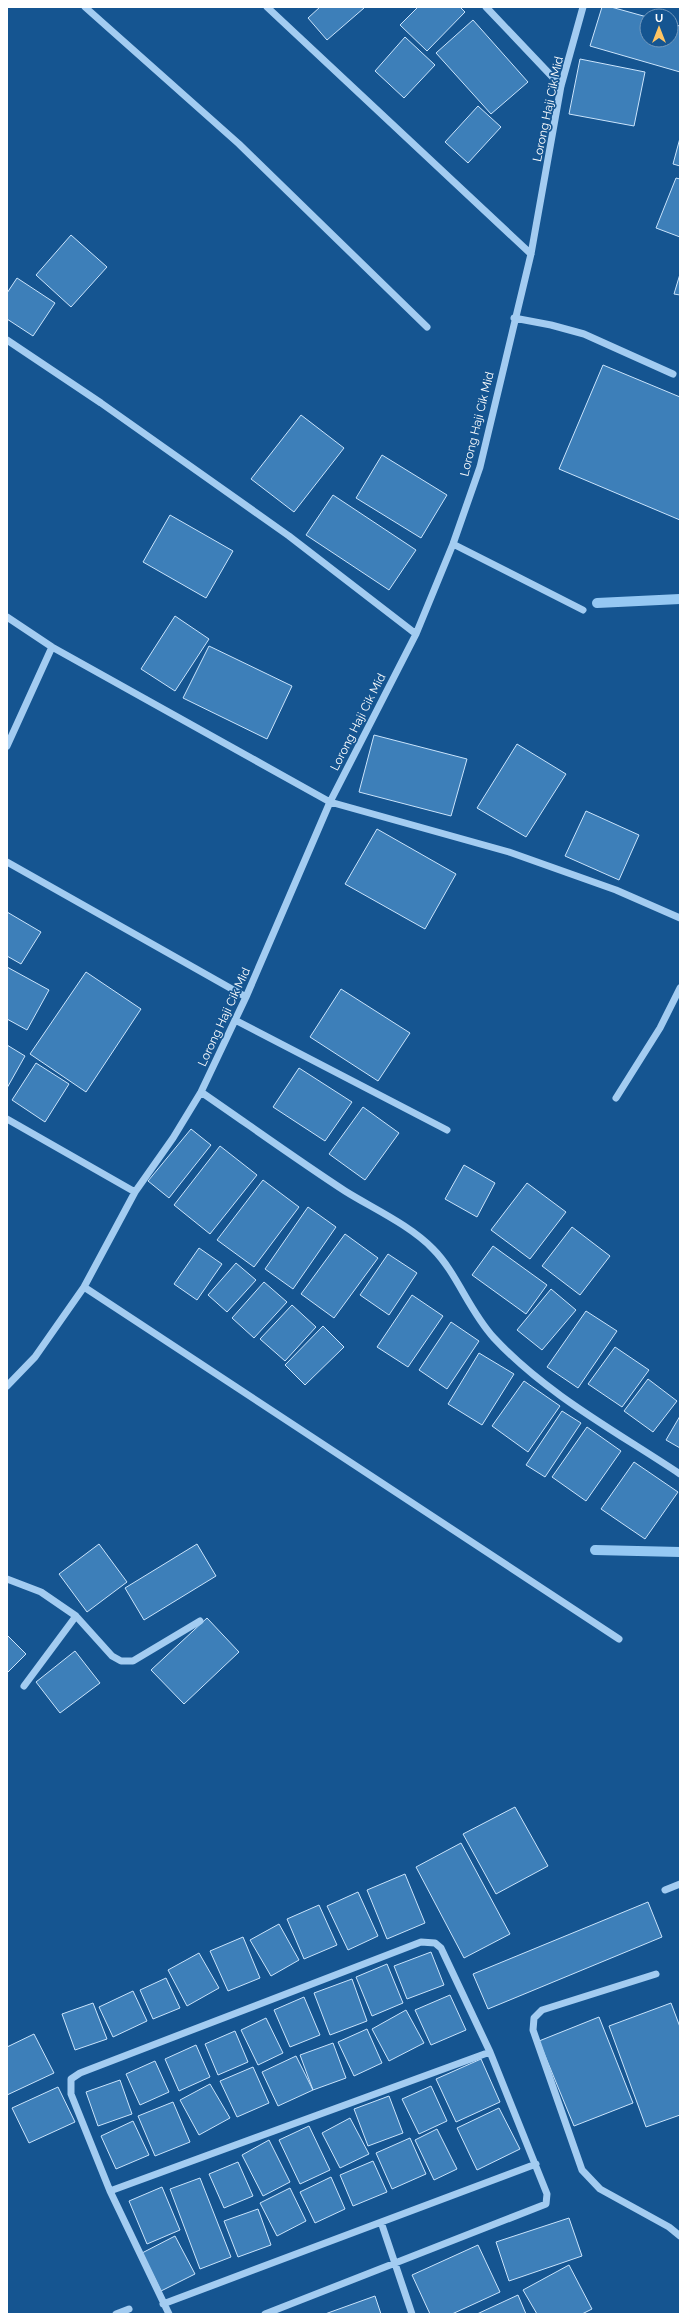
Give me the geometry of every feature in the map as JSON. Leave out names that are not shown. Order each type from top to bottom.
[{"type":"street","points":[[85,7],[239,144],[427,327]]},
{"type":"street","points":[[267,7],[531,254]]},
{"type":"street","points":[[486,7],[561,86]]},
{"type":"street","name":"Lorong Haji Cik Mid","points":[[7,1386],[35,1357],[84,1287],[135,1192],[173,1138],[201,1092],[246,996],[330,802],[416,634],[453,544],[480,467],[514,318],[531,254],[561,86],[583,7]]},
{"type":"street","points":[[514,318],[551,325],[584,334],[673,374]]},
{"type":"street","points":[[7,340],[95,399],[289,536],[416,634]]},
{"type":"street","points":[[453,544],[583,610]]},
{"type":"street","points":[[7,617],[52,647],[330,802],[509,852],[616,890],[680,918]]},
{"type":"street","points":[[7,746],[52,647]]},
{"type":"street","points":[[7,862],[246,996]]},
{"type":"street","points":[[616,1098],[660,1028],[680,988]]},
{"type":"street","points":[[235,1020],[446,1130]]},
{"type":"street","points":[[201,1092],[343,1190],[417,1236],[433,1248],[442,1259],[477,1318],[512,1356],[551,1388],[680,1474]]},
{"type":"street","points":[[7,1119],[135,1192]]},
{"type":"street","points":[[84,1287],[619,1639]]},
{"type":"street","points":[[7,1578],[41,1592],[76,1616],[112,1656],[121,1661],[133,1661],[200,1621]]},
{"type":"street","points":[[24,1686],[76,1616]]},
{"type":"street","points":[[665,1890],[680,1884]]},
{"type":"street","points":[[169,2314],[110,2191],[71,2094],[71,2079],[80,2073],[421,1942],[435,1943],[441,1948],[490,2052],[536,2164],[547,2194],[546,2204],[265,2314]]},
{"type":"street","points":[[656,1974],[542,2010],[534,2018],[533,2030],[582,2170],[600,2190],[670,2227],[680,2236]]},
{"type":"street","points":[[110,2191],[490,2052]]},
{"type":"street","points":[[163,2304],[536,2164]]},
{"type":"street","points":[[381,2222],[412,2314]]},
{"type":"street","points":[[116,2314],[129,2309]]},
{"type":"building","points":[[320,7],[364,8],[327,40],[308,18]]},
{"type":"building","points":[[418,7],[460,7],[465,12],[427,51],[400,25]]},
{"type":"building","points":[[602,7],[611,7],[639,15],[639,48],[679,48],[680,26],[680,72],[590,46]]},
{"type":"building","points":[[473,20],[528,82],[491,114],[436,53]]},
{"type":"building","points":[[405,37],[435,65],[404,98],[375,71]]},
{"type":"building","points":[[580,59],[645,72],[634,126],[569,114]]},
{"type":"building","points":[[478,106],[501,127],[468,163],[445,142]]},
{"type":"building","points":[[680,138],[680,166],[673,164]]},
{"type":"building","points":[[676,178],[680,179],[680,237],[656,228]]},
{"type":"building","points":[[71,235],[107,267],[71,307],[36,275]]},
{"type":"building","points":[[680,274],[680,295],[674,294]]},
{"type":"building","points":[[17,278],[55,303],[33,336],[7,319],[7,293]]},
{"type":"building","points":[[603,365],[680,397],[680,520],[559,469]]},
{"type":"building","points":[[301,415],[344,448],[294,512],[251,479]]},
{"type":"building","points":[[382,455],[447,495],[421,538],[356,498]]},
{"type":"building","points":[[333,495],[416,550],[389,590],[306,535]]},
{"type":"building","points":[[170,515],[233,551],[206,598],[143,562]]},
{"type":"building","points":[[175,616],[209,639],[175,691],[141,669]]},
{"type":"building","points":[[209,646],[292,686],[267,739],[183,698]]},
{"type":"building","points":[[374,735],[467,759],[451,816],[359,792]]},
{"type":"building","points":[[517,744],[566,774],[526,837],[477,808]]},
{"type":"building","points":[[586,811],[639,835],[619,880],[565,856]]},
{"type":"building","points":[[377,829],[456,874],[425,929],[345,884]]},
{"type":"building","points":[[7,912],[41,932],[21,964],[7,956]]},
{"type":"building","points":[[7,967],[49,990],[27,1030],[7,1019]]},
{"type":"building","points":[[86,972],[141,1009],[86,1092],[30,1054]]},
{"type":"building","points":[[341,989],[410,1033],[378,1081],[310,1037]]},
{"type":"building","points":[[7,1045],[25,1056],[7,1088]]},
{"type":"building","points":[[36,1063],[69,1084],[45,1122],[12,1100]]},
{"type":"building","points":[[299,1068],[352,1102],[325,1141],[273,1107]]},
{"type":"building","points":[[363,1107],[399,1133],[365,1180],[329,1154]]},
{"type":"building","points":[[191,1129],[211,1145],[169,1198],[148,1181]]},
{"type":"building","points":[[220,1146],[257,1175],[210,1234],[174,1205]]},
{"type":"building","points":[[464,1165],[495,1183],[477,1217],[445,1199]]},
{"type":"building","points":[[263,1180],[299,1207],[254,1267],[217,1240]]},
{"type":"building","points":[[527,1183],[566,1212],[530,1259],[491,1230]]},
{"type":"building","points":[[308,1207],[336,1227],[293,1289],[265,1269]]},
{"type":"building","points":[[572,1227],[610,1256],[580,1295],[542,1266]]},
{"type":"building","points":[[345,1234],[378,1258],[334,1318],[301,1294]]},
{"type":"building","points":[[493,1246],[547,1285],[526,1314],[472,1275]]},
{"type":"building","points":[[199,1248],[222,1264],[197,1300],[174,1284]]},
{"type":"building","points":[[388,1254],[417,1273],[389,1315],[360,1295]]},
{"type":"building","points":[[236,1263],[256,1280],[227,1312],[208,1295]]},
{"type":"building","points":[[264,1282],[287,1302],[254,1338],[232,1318]]},
{"type":"building","points":[[551,1289],[576,1310],[542,1350],[517,1330]]},
{"type":"building","points":[[412,1295],[443,1316],[408,1367],[377,1347]]},
{"type":"building","points":[[292,1305],[316,1327],[285,1361],[260,1339]]},
{"type":"building","points":[[586,1311],[617,1331],[578,1388],[547,1367]]},
{"type":"building","points":[[451,1322],[479,1341],[447,1389],[419,1370]]},
{"type":"building","points":[[323,1326],[344,1347],[305,1385],[285,1365]]},
{"type":"building","points":[[615,1347],[649,1370],[622,1407],[588,1384]]},
{"type":"building","points":[[479,1353],[514,1374],[482,1425],[448,1404]]},
{"type":"building","points":[[648,1379],[677,1401],[653,1432],[624,1411]]},
{"type":"building","points":[[524,1381],[560,1406],[528,1452],[492,1426]]},
{"type":"building","points":[[562,1411],[581,1423],[545,1477],[526,1465]]},
{"type":"building","points":[[680,1416],[680,1448],[666,1440]]},
{"type":"building","points":[[587,1427],[621,1451],[586,1501],[552,1477]]},
{"type":"building","points":[[634,1462],[678,1492],[645,1539],[601,1509]]},
{"type":"building","points":[[99,1544],[127,1582],[87,1612],[59,1574]]},
{"type":"building","points":[[197,1544],[216,1576],[144,1620],[125,1588]]},
{"type":"building","points":[[207,1618],[239,1652],[184,1704],[151,1670]]},
{"type":"building","points":[[7,1635],[26,1654],[7,1673]]},
{"type":"building","points":[[75,1651],[100,1683],[60,1713],[36,1682]]},
{"type":"building","points":[[515,1807],[548,1866],[496,1894],[463,1834]]},
{"type":"building","points":[[461,1843],[510,1934],[464,1958],[416,1867]]},
{"type":"building","points":[[405,1874],[425,1923],[387,1939],[367,1890]]},
{"type":"building","points":[[358,1892],[378,1936],[348,1950],[327,1906]]},
{"type":"building","points":[[648,1902],[662,1937],[488,2009],[473,1974]]},
{"type":"building","points":[[319,1905],[337,1945],[304,1959],[287,1919]]},
{"type":"building","points":[[279,1924],[299,1960],[271,1976],[250,1940]]},
{"type":"building","points":[[243,1937],[260,1978],[228,1991],[210,1951]]},
{"type":"building","points":[[431,1952],[444,1985],[407,1999],[394,1966]]},
{"type":"building","points":[[199,1953],[219,1988],[187,2006],[168,1970]]},
{"type":"building","points":[[387,1964],[403,2003],[372,2016],[356,1977]]},
{"type":"building","points":[[166,1978],[180,2008],[153,2019],[140,1990]]},
{"type":"building","points":[[352,1979],[367,2021],[330,2035],[314,1993]]},
{"type":"building","points":[[133,1991],[147,2021],[113,2037],[99,2007]]},
{"type":"building","points":[[450,1995],[466,2030],[431,2045],[415,2010]]},
{"type":"building","points":[[304,1997],[320,2035],[290,2047],[274,2010]]},
{"type":"building","points":[[93,2003],[107,2039],[75,2050],[62,2014]]},
{"type":"building","points":[[671,2003],[680,2027],[680,2115],[646,2127],[609,2026]]},
{"type":"building","points":[[406,2010],[424,2043],[389,2061],[372,2029]]},
{"type":"building","points":[[599,2017],[633,2103],[574,2126],[539,2041]]},
{"type":"building","points":[[266,2018],[283,2053],[258,2065],[241,2030]]},
{"type":"building","points":[[367,2029],[382,2063],[354,2076],[338,2042]]},
{"type":"building","points":[[235,2031],[248,2062],[218,2075],[205,2044]]},
{"type":"building","points":[[34,2034],[54,2073],[7,2095],[7,2047]]},
{"type":"building","points":[[333,2043],[346,2078],[313,2090],[300,2055]]},
{"type":"building","points":[[196,2045],[210,2077],[179,2091],[165,2059]]},
{"type":"building","points":[[296,2056],[313,2090],[278,2106],[262,2072]]},
{"type":"building","points":[[481,2059],[500,2102],[456,2122],[436,2079]]},
{"type":"building","points":[[155,2061],[169,2092],[140,2105],[126,2074]]},
{"type":"building","points":[[253,2067],[269,2103],[237,2117],[220,2081]]},
{"type":"building","points":[[120,2080],[132,2114],[98,2126],[86,2092]]},
{"type":"building","points":[[210,2084],[230,2118],[199,2135],[180,2100]]},
{"type":"building","points":[[431,2086],[447,2121],[419,2134],[402,2099]]},
{"type":"building","points":[[58,2087],[75,2122],[29,2143],[12,2108]]},
{"type":"building","points":[[389,2096],[403,2133],[368,2146],[354,2109]]},
{"type":"building","points":[[173,2102],[190,2142],[155,2156],[138,2116]]},
{"type":"building","points":[[499,2108],[520,2149],[477,2170],[457,2128]]},
{"type":"building","points":[[350,2118],[369,2154],[340,2168],[322,2133]]},
{"type":"building","points":[[133,2121],[149,2155],[116,2169],[101,2136]]},
{"type":"building","points":[[309,2126],[330,2170],[300,2184],[279,2140]]},
{"type":"building","points":[[437,2129],[457,2169],[434,2180],[415,2140]]},
{"type":"building","points":[[410,2138],[426,2174],[392,2189],[376,2153]]},
{"type":"building","points":[[269,2140],[290,2182],[263,2196],[242,2155]]},
{"type":"building","points":[[373,2161],[387,2192],[353,2206],[340,2175]]},
{"type":"building","points":[[238,2162],[253,2196],[224,2208],[209,2174]]},
{"type":"building","points":[[331,2177],[345,2209],[315,2223],[300,2192]]},
{"type":"building","points":[[200,2178],[231,2257],[200,2269],[170,2189]]},
{"type":"building","points":[[162,2187],[180,2230],[147,2244],[129,2201]]},
{"type":"building","points":[[290,2188],[306,2221],[277,2236],[260,2203]]},
{"type":"building","points":[[258,2209],[271,2245],[238,2257],[224,2221]]},
{"type":"building","points":[[569,2218],[582,2256],[509,2281],[496,2242]]},
{"type":"building","points":[[175,2236],[195,2274],[161,2291],[142,2253]]},
{"type":"building","points":[[478,2245],[500,2292],[452,2314],[430,2314],[412,2275]]},
{"type":"building","points":[[569,2265],[592,2309],[582,2314],[537,2314],[523,2290]]},
{"type":"building","points":[[518,2295],[526,2314],[477,2314]]},
{"type":"building","points":[[375,2296],[381,2314],[325,2314]]},
{"type":"waterway","points":[[597,603],[680,599]]},
{"type":"waterway","points":[[595,1550],[680,1552]]}]
